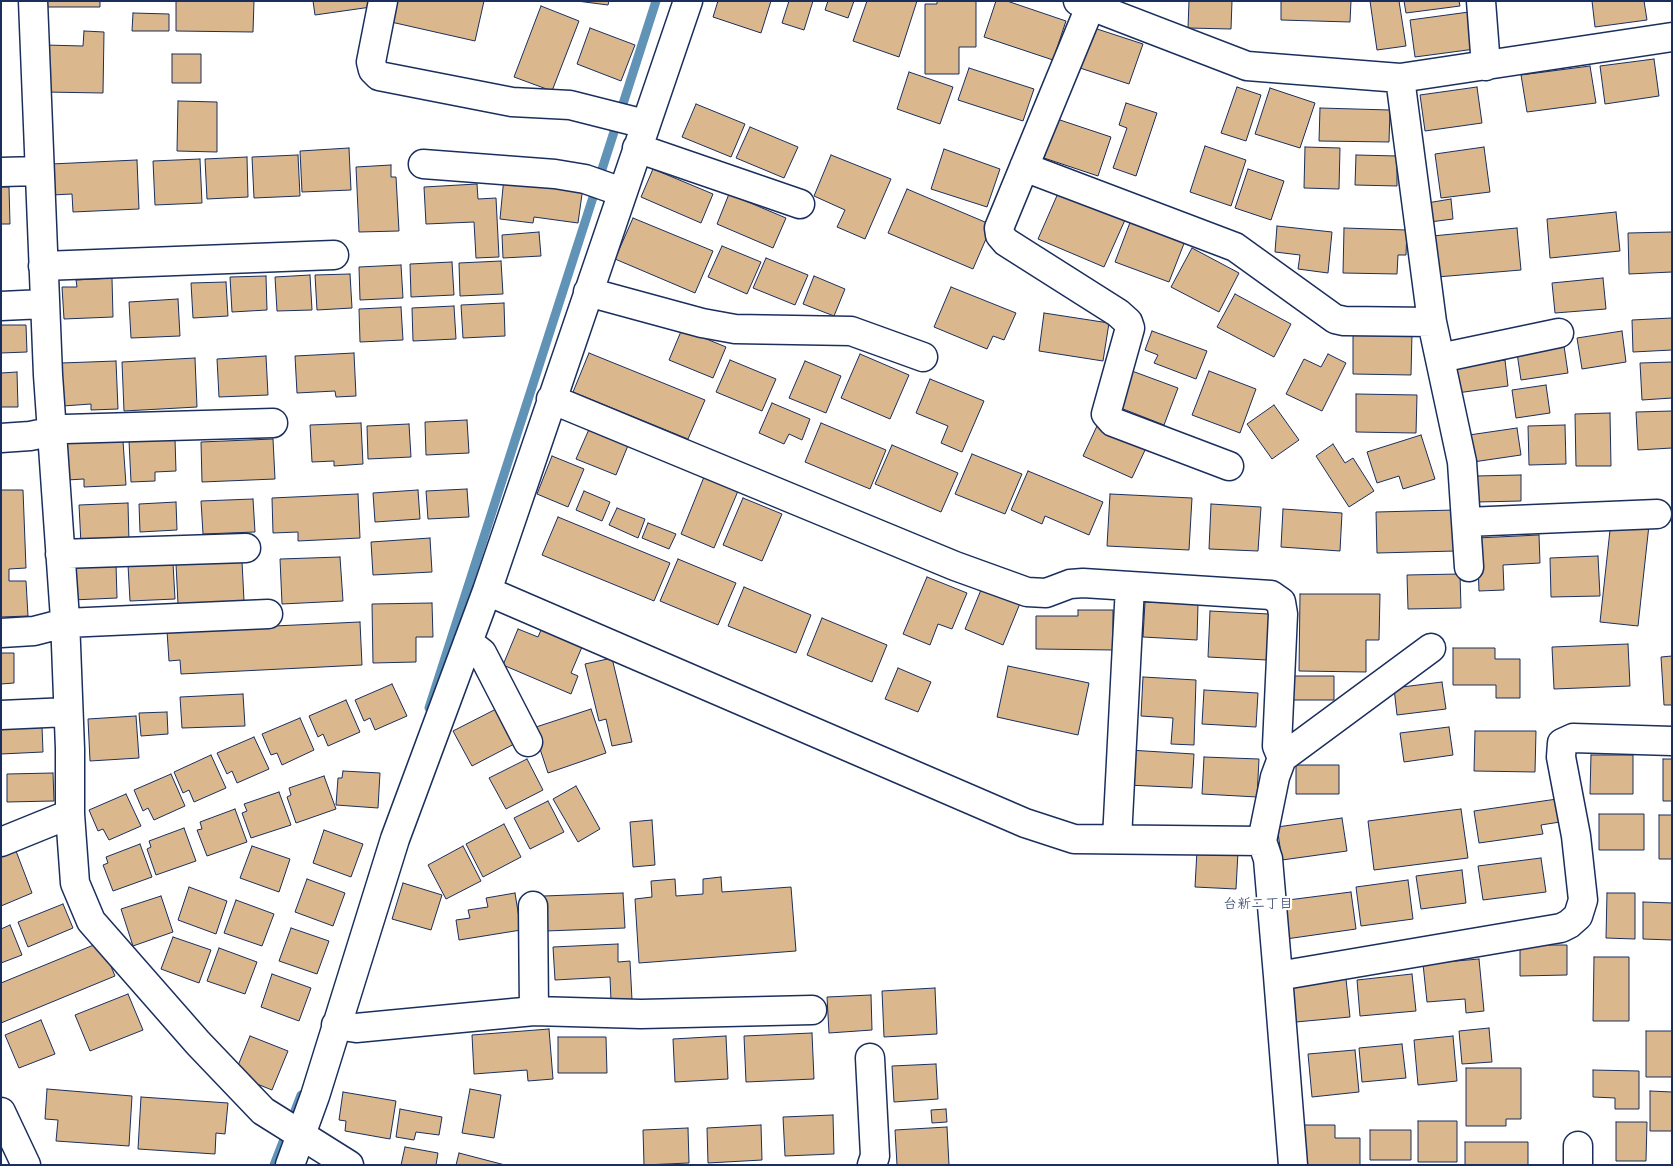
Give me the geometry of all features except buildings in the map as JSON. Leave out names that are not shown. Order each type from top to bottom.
[{"type":"main road","points":[[32,1],[44,304],[64,623],[70,814],[75,883],[91,921],[198,1043],[263,1111],[349,1165]]},
{"type":"main road","points":[[383,1],[371,62],[373,70],[379,76],[512,102],[570,105],[800,204]]},
{"type":"main road","points":[[290,1165],[302,1135],[395,840],[487,591],[688,1]]},
{"type":"main road","points":[[1481,1],[1486,66]]},
{"type":"main road","points":[[1228,466],[1113,422],[1106,414],[1130,328],[1128,322],[1118,313],[1006,242],[1000,235],[999,228],[1024,167],[1084,4],[1173,36],[1247,66],[1400,78],[1672,37]]},
{"type":"main road","points":[[1400,78],[1432,322],[1462,462],[1469,567]]},
{"type":"main road","points":[[423,164],[555,174],[586,179],[622,192]]},
{"type":"main road","points":[[1024,167],[1236,247],[1335,319],[1344,321],[1432,322]]},
{"type":"main road","points":[[1,172],[39,171]]},
{"type":"main road","points":[[43,266],[334,255]]},
{"type":"main road","points":[[588,292],[702,323],[735,329],[851,331],[923,357]]},
{"type":"main road","points":[[1,306],[44,304]]},
{"type":"main road","points":[[1440,358],[1559,334]]},
{"type":"main road","points":[[551,399],[956,566],[1028,592],[1046,593],[1070,584],[1271,595],[1281,602],[1283,614],[1277,746],[1282,758]]},
{"type":"main road","points":[[1,438],[65,429],[273,423]]},
{"type":"main road","points":[[1466,522],[1656,514]]},
{"type":"main road","points":[[60,554],[246,548]]},
{"type":"main road","points":[[1118,840],[1130,586]]},
{"type":"main road","points":[[487,591],[1025,823],[1074,839],[1262,841]]},
{"type":"main road","points":[[1,633],[34,631],[64,623],[268,614]]},
{"type":"main road","points":[[468,642],[482,653],[528,742]]},
{"type":"main road","points":[[1293,1165],[1268,858],[1262,841],[1274,777],[1282,758],[1431,648]]},
{"type":"main road","points":[[1,715],[68,712]]},
{"type":"main road","points":[[1278,976],[1561,928],[1569,924],[1578,916],[1583,900],[1576,836],[1561,757],[1562,743],[1573,738],[1672,741]]},
{"type":"main road","points":[[1,842],[70,814]]},
{"type":"main road","points":[[533,906],[534,1011]]},
{"type":"main road","points":[[336,1026],[356,1028],[534,1011],[641,1014],[812,1010]]},
{"type":"main road","points":[[870,1058],[875,1156],[872,1165]]},
{"type":"main road","points":[[1,1112],[26,1165]]},
{"type":"waterway","points":[[429,708],[656,1]]},
{"type":"waterway","points":[[274,1165],[301,1095]]},
{"type":"district","name":"台新二丁目","points":[[1258,904]]}]
